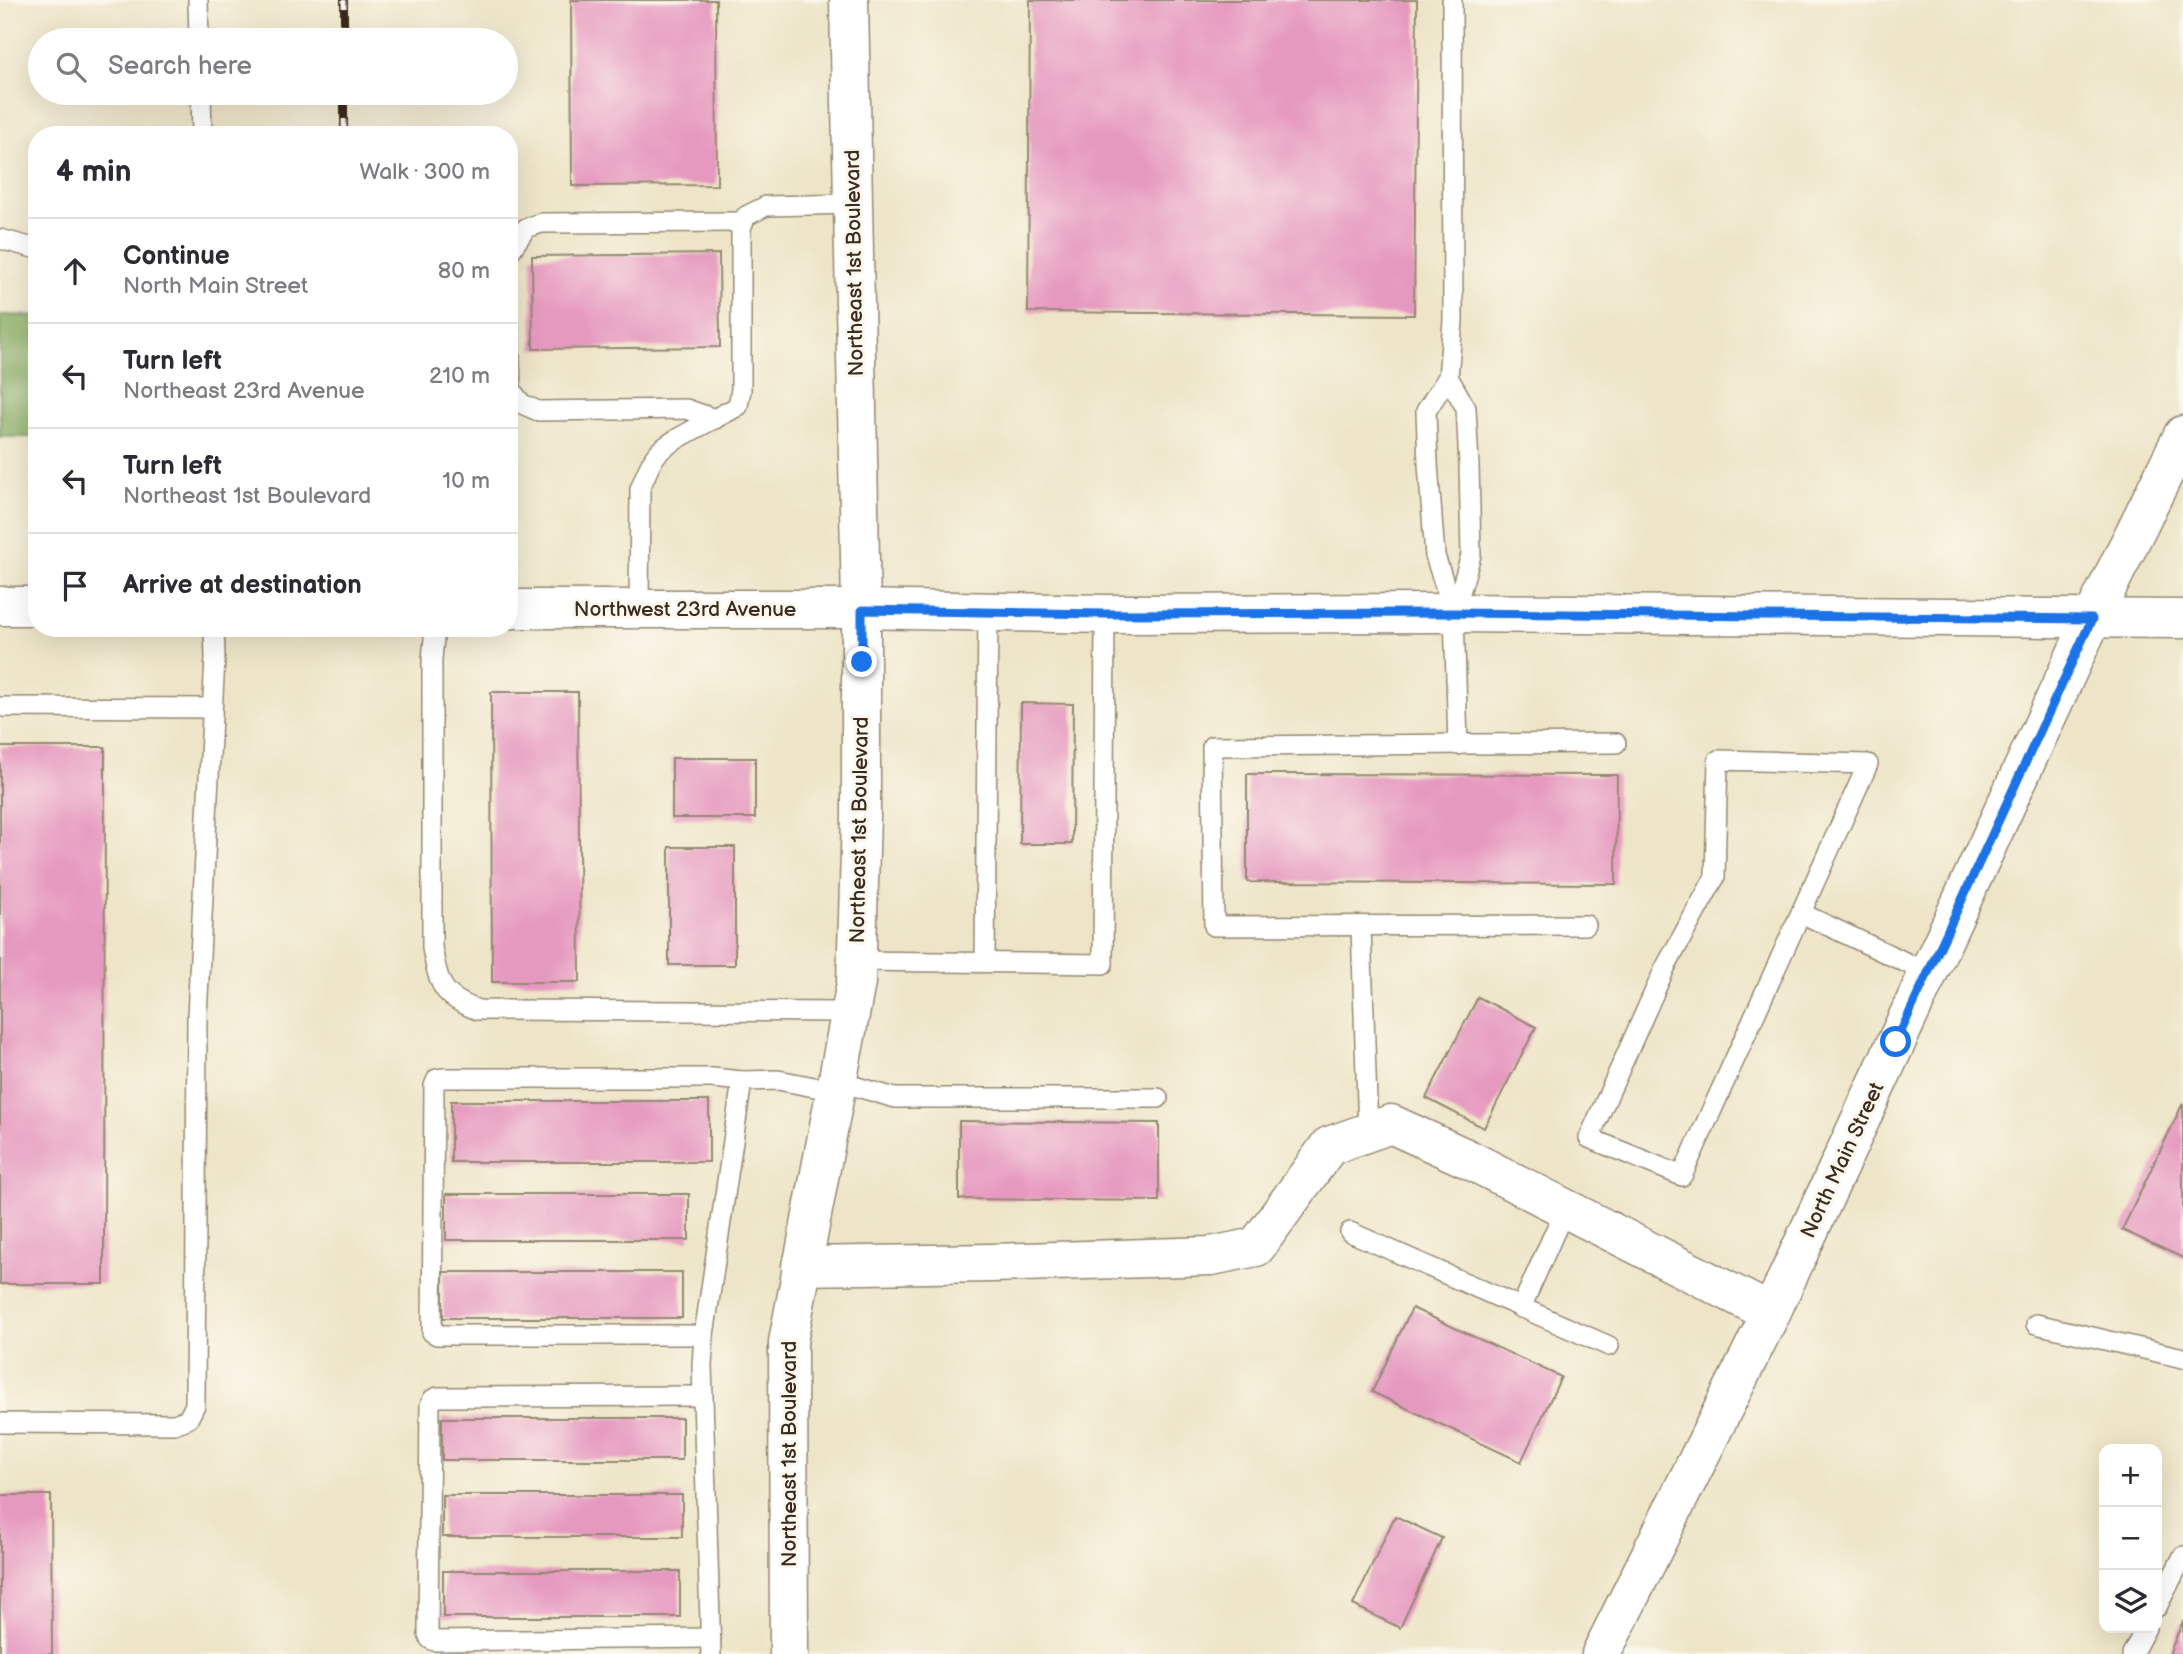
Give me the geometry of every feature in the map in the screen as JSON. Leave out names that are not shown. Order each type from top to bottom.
[{"type":"main road","name":"Northeast 1st Boulevard","points":[[789,1654],[788,1342],[856,983],[861,817],[862,610],[849,0]]},
{"type":"main road","name":"North Main Street","points":[[1601,1654],[1771,1313],[2092,619],[2183,435]]},
{"type":"main road","points":[[0,606],[28,606]]},
{"type":"main road","name":"Northwest 23rd Avenue","points":[[518,610],[2183,619]]},
{"type":"main road","points":[[801,1266],[1211,1256],[1256,1247],[1329,1146],[1391,1124],[1468,1159],[1771,1313]]},
{"type":"lane","points":[[198,0],[199,28]]},
{"type":"lane","points":[[1452,0],[1453,321],[1448,377],[1426,411],[1435,556],[1454,613],[1458,745]]},
{"type":"lane","points":[[201,105],[202,126]]},
{"type":"lane","points":[[639,610],[640,489],[658,452],[738,406],[741,390],[741,228],[746,216],[766,206],[853,204]]},
{"type":"lane","points":[[518,240],[526,228],[541,223],[743,222]]},
{"type":"lane","points":[[0,239],[28,247]]},
{"type":"lane","points":[[1448,377],[1466,408],[1469,465],[1471,555],[1454,613]]},
{"type":"lane","points":[[518,399],[522,404],[538,411],[686,409],[715,419]]},
{"type":"lane","points":[[985,962],[988,611]]},
{"type":"lane","points":[[856,961],[1103,964],[1105,614]]},
{"type":"lane","points":[[0,1423],[174,1424],[188,1419],[195,1405],[197,1016],[214,637]]},
{"type":"lane","points":[[434,637],[432,948],[437,974],[447,994],[459,1003],[478,1010],[850,1012]]},
{"type":"lane","points":[[0,707],[212,708]]},
{"type":"lane","points":[[1586,925],[1214,926],[1212,746],[1616,743]]},
{"type":"lane","points":[[1718,760],[1868,764],[1801,913],[1682,1176],[1589,1138],[1665,968],[1715,877],[1718,760]]},
{"type":"lane","points":[[1801,913],[1928,973]]},
{"type":"lane","points":[[1361,926],[1368,1132]]},
{"type":"lane","points":[[704,1335],[438,1335],[432,1332],[434,1086],[438,1079],[712,1078],[778,1080],[836,1086],[895,1098],[1158,1098]]},
{"type":"lane","points":[[702,1395],[433,1399],[430,1405],[430,1639],[711,1646],[702,1395],[704,1335],[742,1081]]},
{"type":"lane","points":[[1521,1308],[1565,1209]]},
{"type":"lane","points":[[1350,1232],[1609,1346]]},
{"type":"lane","points":[[2036,1324],[2183,1358]]},
{"type":"lane","points":[[2162,1597],[2183,1556]]},
{"type":"lane","points":[[2132,1654],[2143,1633]]},
{"type":"green space","points":[[0,315],[28,316],[28,437],[0,437]]},
{"type":"building","points":[[571,0],[716,0],[717,185],[572,186]]},
{"type":"building","points":[[1030,0],[1417,0],[1414,315],[1028,312]]},
{"type":"building","points":[[719,254],[720,347],[533,349],[532,256]]},
{"type":"building","points":[[491,692],[578,692],[580,982],[492,982]]},
{"type":"building","points":[[1021,703],[1073,704],[1072,844],[1020,844]]},
{"type":"building","points":[[0,747],[105,747],[104,1284],[0,1284]]},
{"type":"building","points":[[672,758],[755,758],[755,818],[672,818]]},
{"type":"building","points":[[1247,774],[1617,775],[1616,884],[1247,882]]},
{"type":"building","points":[[669,847],[735,847],[735,965],[669,965]]},
{"type":"building","points":[[1478,997],[1536,1027],[1484,1128],[1426,1098]]},
{"type":"building","points":[[451,1101],[709,1101],[709,1162],[451,1162]]},
{"type":"building","points":[[2183,1103],[2183,1258],[2122,1230]]},
{"type":"building","points":[[959,1121],[1159,1123],[1159,1201],[959,1199]]},
{"type":"building","points":[[446,1194],[689,1194],[689,1240],[446,1240]]},
{"type":"building","points":[[443,1272],[682,1272],[682,1318],[443,1318]]},
{"type":"building","points":[[1412,1308],[1561,1377],[1521,1462],[1372,1392]]},
{"type":"building","points":[[442,1418],[682,1418],[682,1460],[442,1460]]},
{"type":"building","points":[[0,1495],[51,1495],[52,1654],[0,1654]]},
{"type":"building","points":[[442,1495],[682,1495],[682,1537],[442,1537]]},
{"type":"building","points":[[1395,1516],[1442,1538],[1400,1628],[1353,1605]]},
{"type":"building","points":[[443,1571],[680,1571],[680,1617],[443,1617]]},
{"type":"building","points":[[2183,1621],[2183,1654],[2169,1654]]},
{"type":"railway","points":[[344,0],[344,28]]},
{"type":"railway","points":[[344,105],[344,126]]},
{"type":"route","points":[[862,662],[862,610],[1105,614],[1454,613],[2092,619],[1896,1042]]}]
